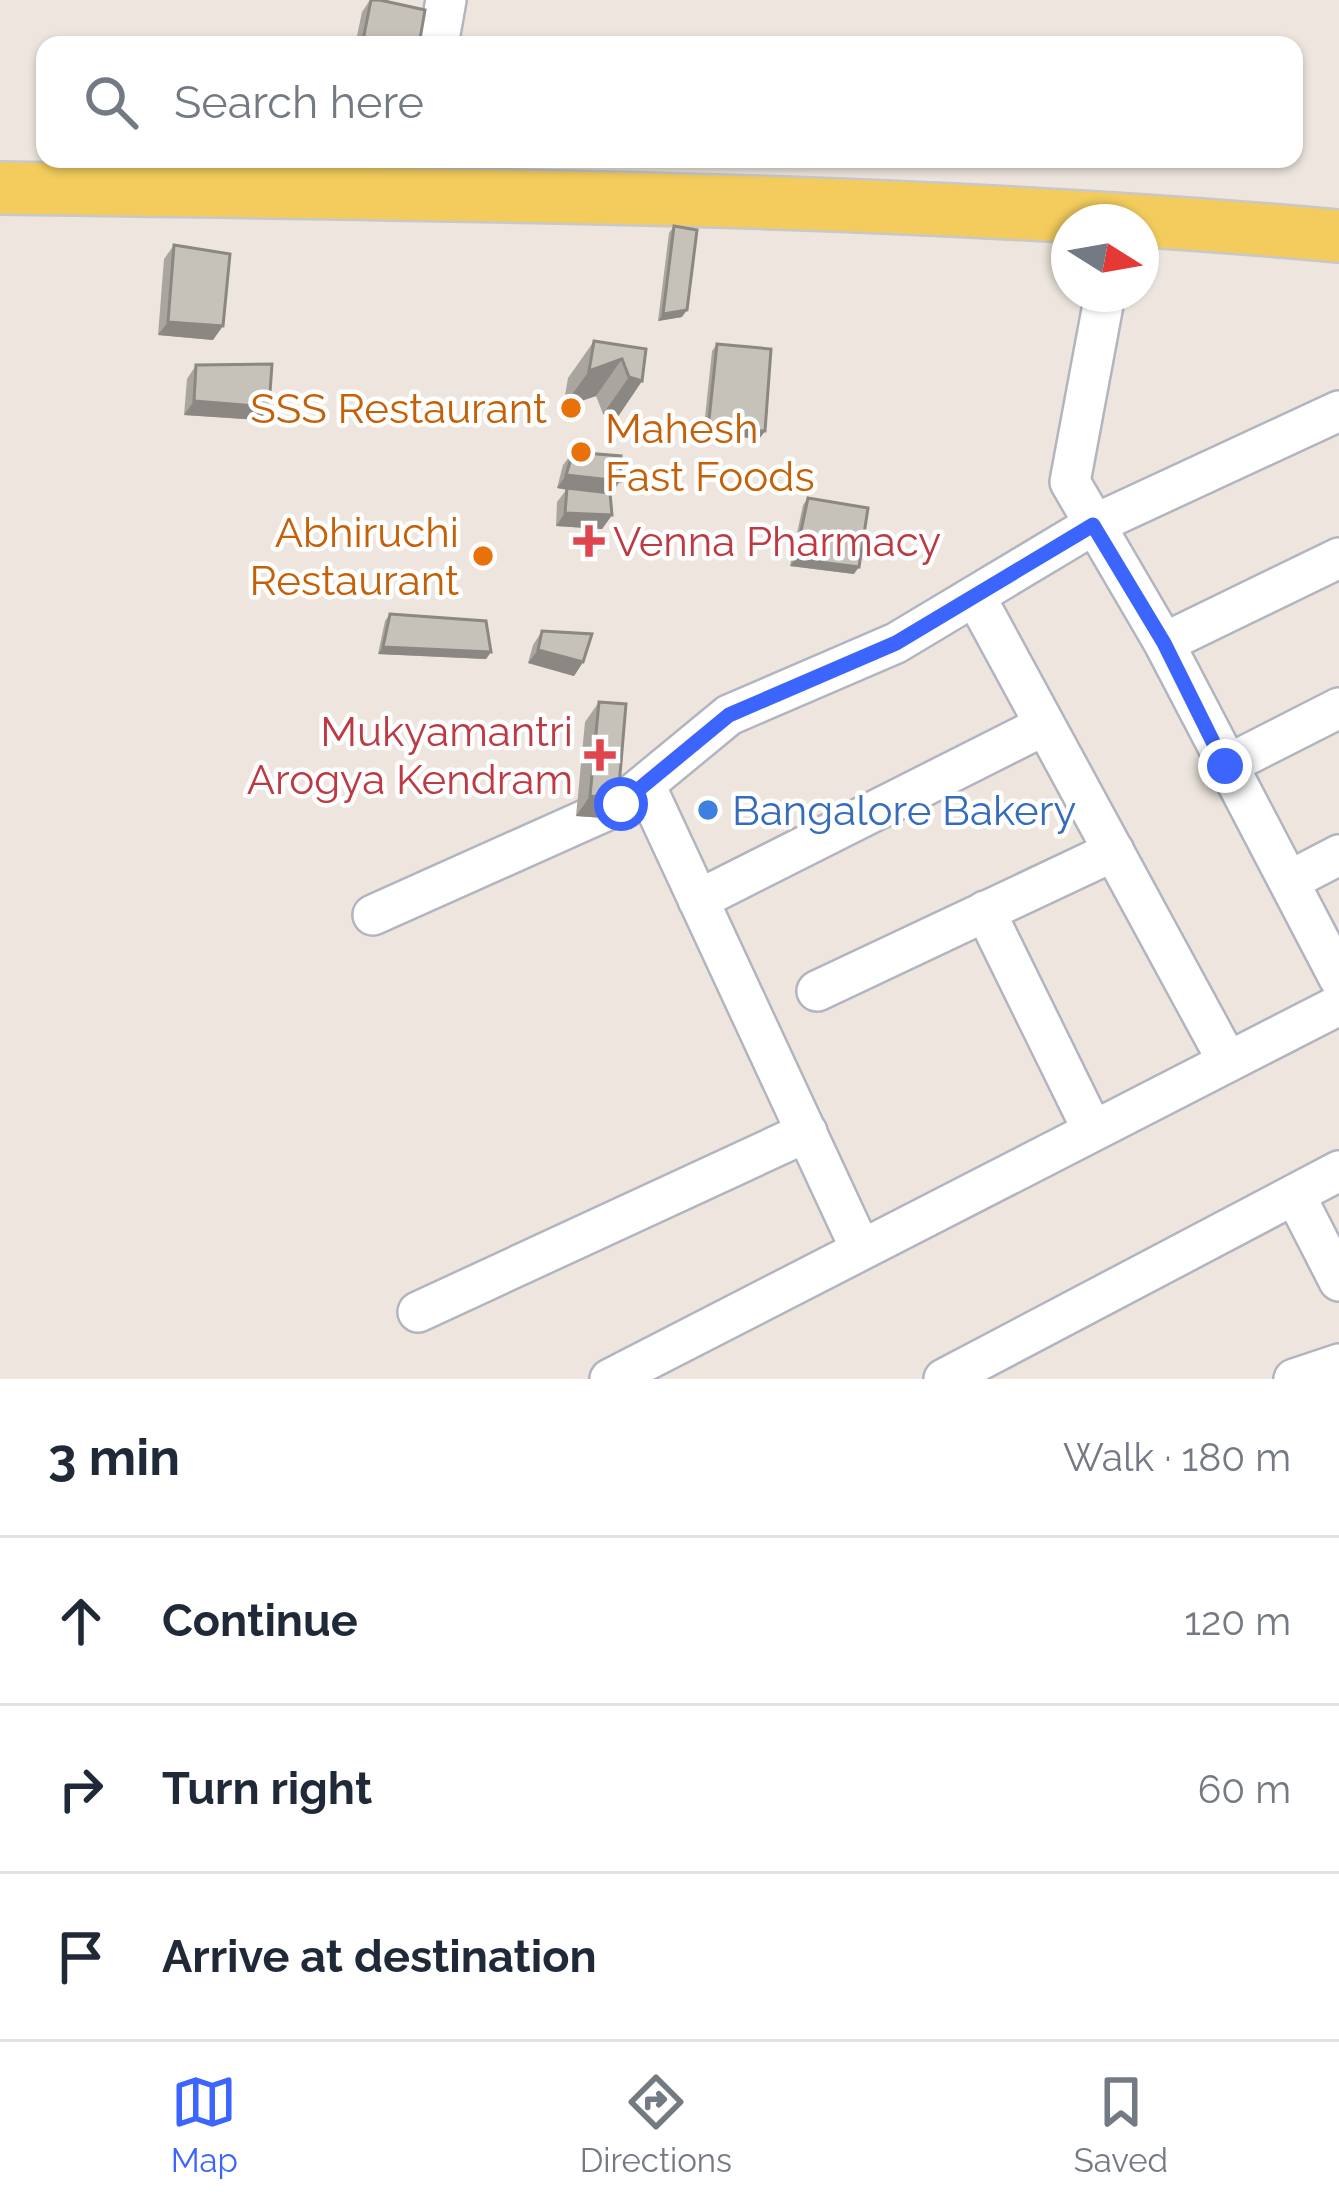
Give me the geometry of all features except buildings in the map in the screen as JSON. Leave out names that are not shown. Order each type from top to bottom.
[{"type":"main road","points":[[0,188],[414,177],[1051,215]]},
{"type":"main road","points":[[1159,222],[1339,236]]},
{"type":"street","points":[[440,36],[446,0]]},
{"type":"street","points":[[1102,312],[1070,482],[1164,643],[1339,979]]},
{"type":"street","points":[[373,915],[621,804],[729,715],[896,643],[1093,525],[1339,411]]},
{"type":"street","points":[[1164,643],[1339,558]]},
{"type":"street","points":[[975,596],[1228,1062]]},
{"type":"street","points":[[1225,766],[1339,708]]},
{"type":"street","points":[[698,900],[1045,725]]},
{"type":"street","points":[[645,784],[861,1250]]},
{"type":"street","points":[[817,991],[1114,851]]},
{"type":"street","points":[[1288,881],[1339,855]]},
{"type":"street","points":[[986,911],[1093,1131]]},
{"type":"street","points":[[610,1379],[1339,1005]]},
{"type":"street","points":[[418,1312],[807,1132]]},
{"type":"street","points":[[944,1379],[1339,1171]]},
{"type":"street","points":[[1294,1195],[1339,1281]]},
{"type":"street","points":[[1294,1379],[1339,1364]]},
{"type":"place","name":"SSS Restaurant","points":[[571,408]]},
{"type":"place","name":"Mahesh Fast Foods","points":[[581,452]]},
{"type":"place","name":"Venna Pharmacy","points":[[589,541]]},
{"type":"place","name":"Abhiruchi Restaurant","points":[[483,556]]},
{"type":"place","name":"Mukyamantri Arogya Kendram","points":[[600,755]]},
{"type":"place","name":"Bangalore Bakery","points":[[708,810]]},
{"type":"route","points":[[621,804],[729,715],[896,643],[1093,525],[1164,643],[1225,766]]}]
